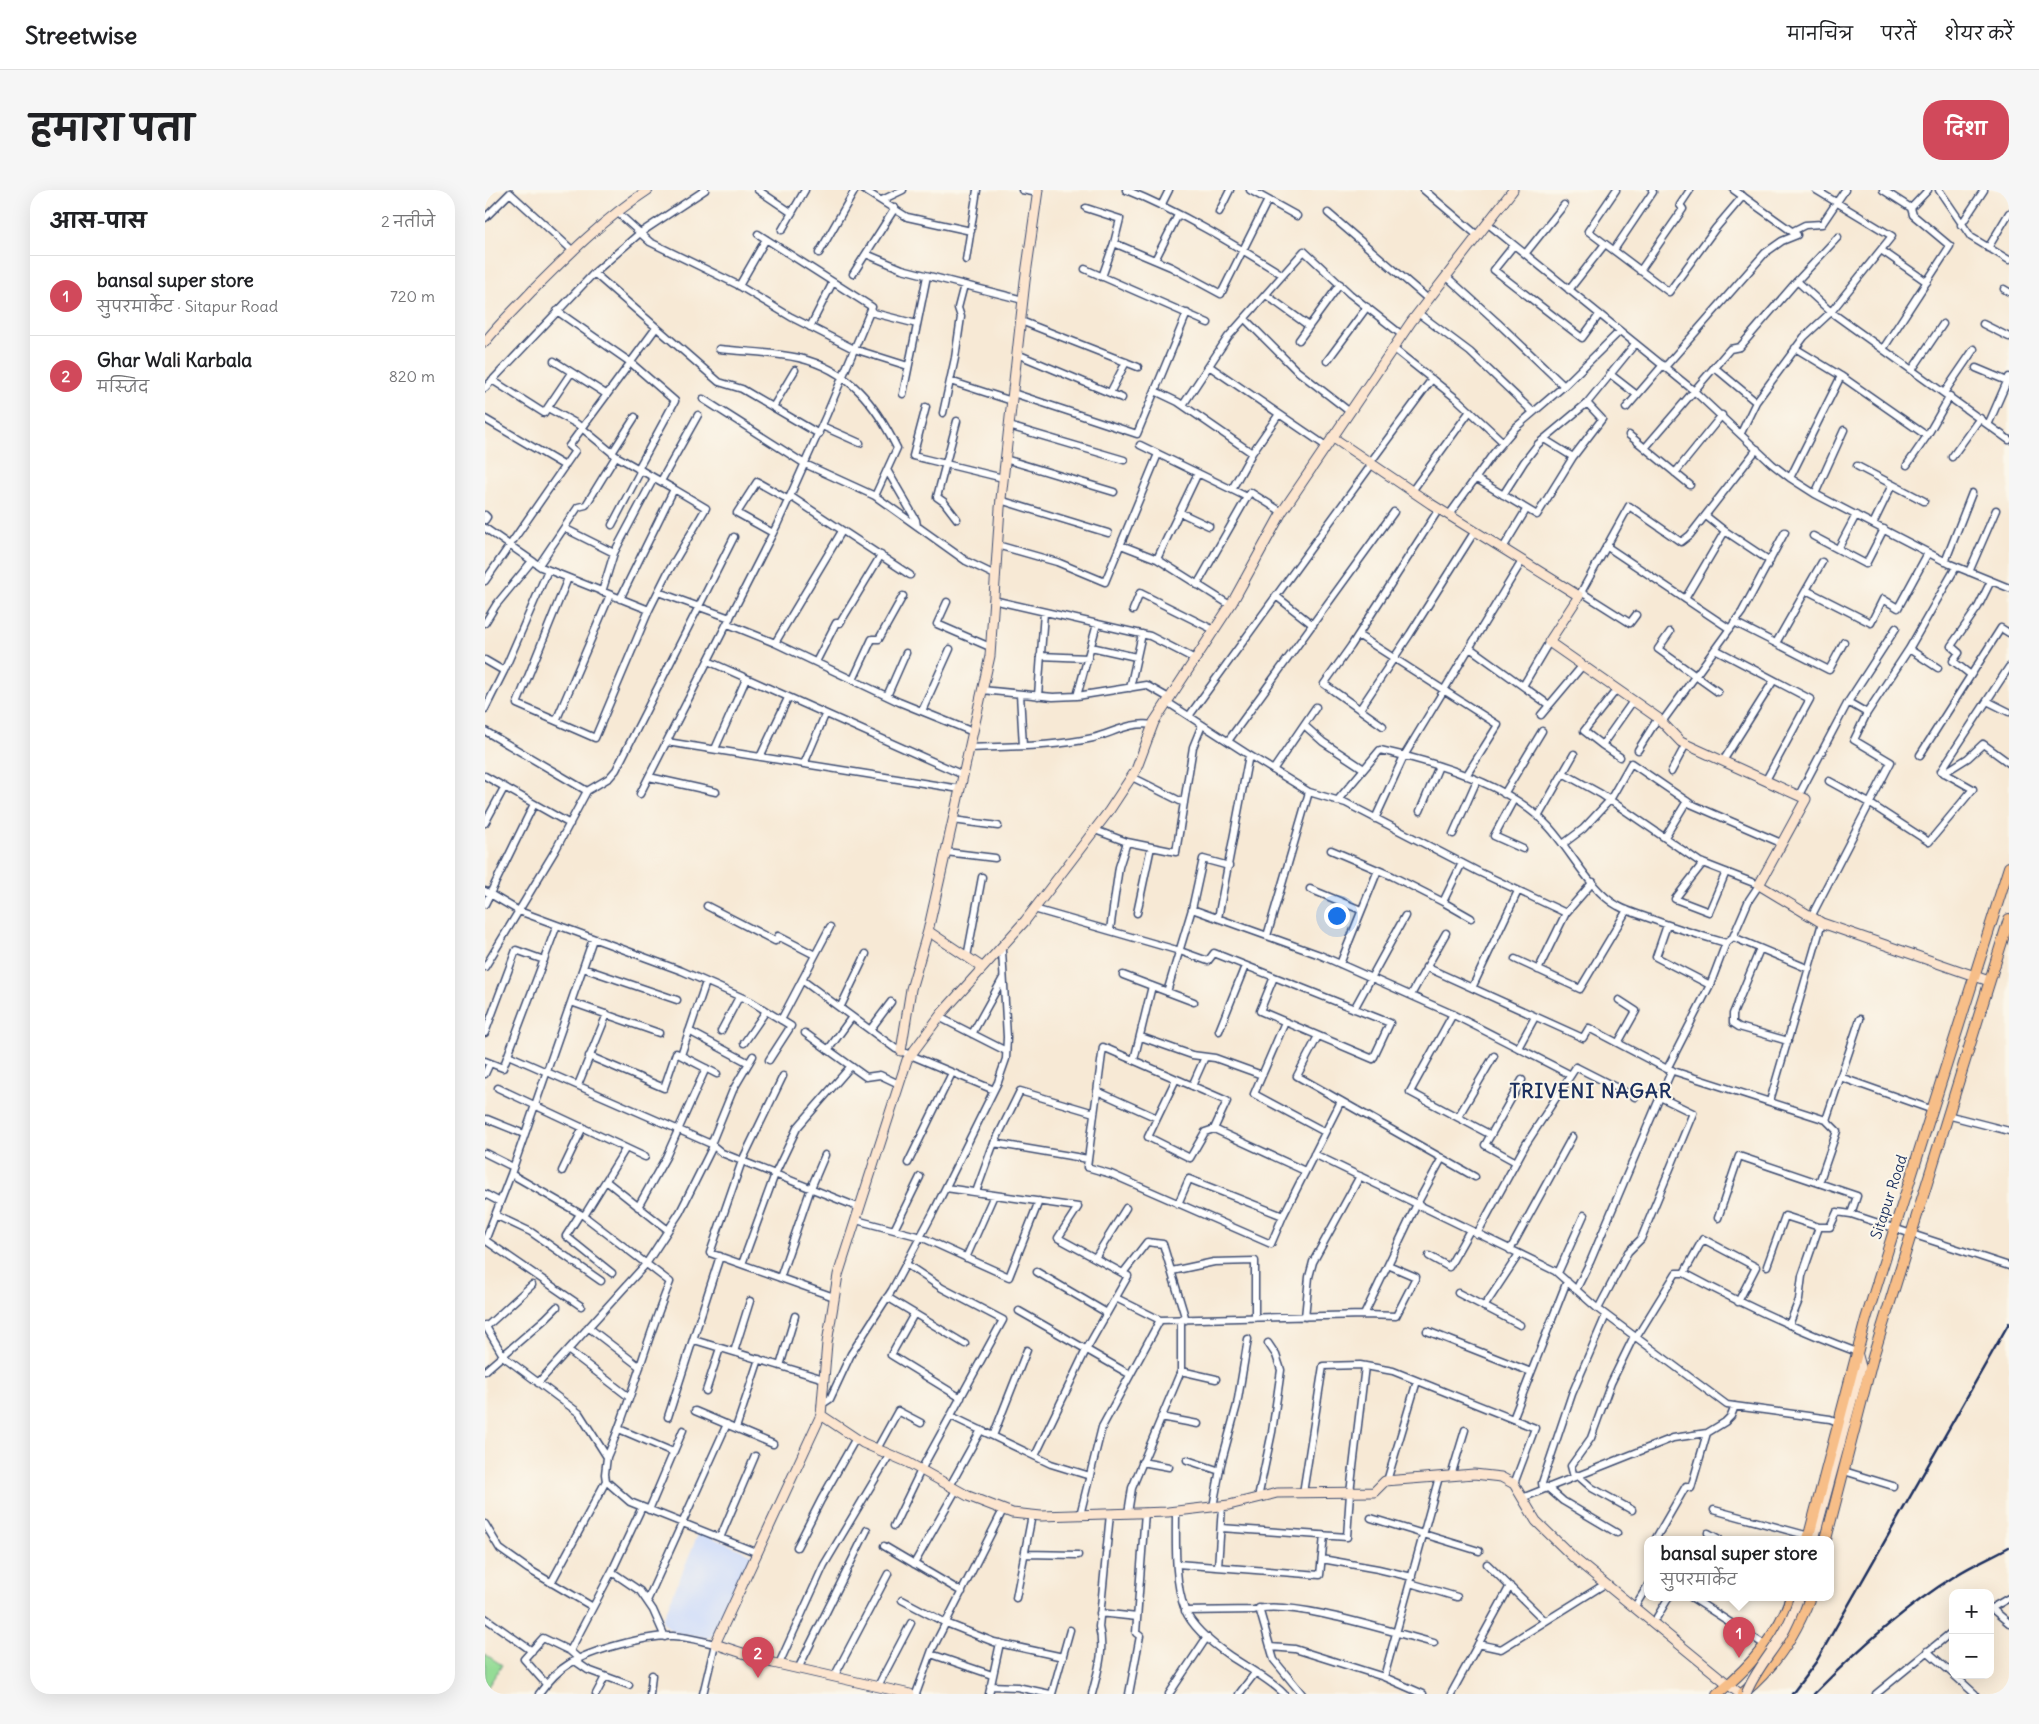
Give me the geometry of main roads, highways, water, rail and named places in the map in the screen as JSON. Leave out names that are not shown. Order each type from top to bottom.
[{"type":"main road","name":"Sitapur Road","points":[[1811,1536],[1838,1422],[1857,1352],[2009,867]]},
{"type":"main road","name":"Sitapur Road","points":[[1827,1536],[1873,1357],[2009,919]]},
{"type":"main road","points":[[1717,1694],[1744,1671],[1765,1645],[1785,1616],[1790,1601]]},
{"type":"main road","points":[[1741,1694],[1757,1682],[1777,1657],[1805,1612],[1809,1601]]},
{"type":"railway","points":[[1792,1694],[1816,1662],[2009,1323]]},
{"type":"railway","points":[[1814,1694],[1898,1616],[1961,1572],[2009,1547]]},
{"type":"place","name":"bansal super store","points":[[1739,1658]]},
{"type":"place","name":"Ghar Wali Karbala","points":[[758,1678]]},
{"type":"district","name":"TRIVENI NAGAR","points":[[1591,1091]]}]
